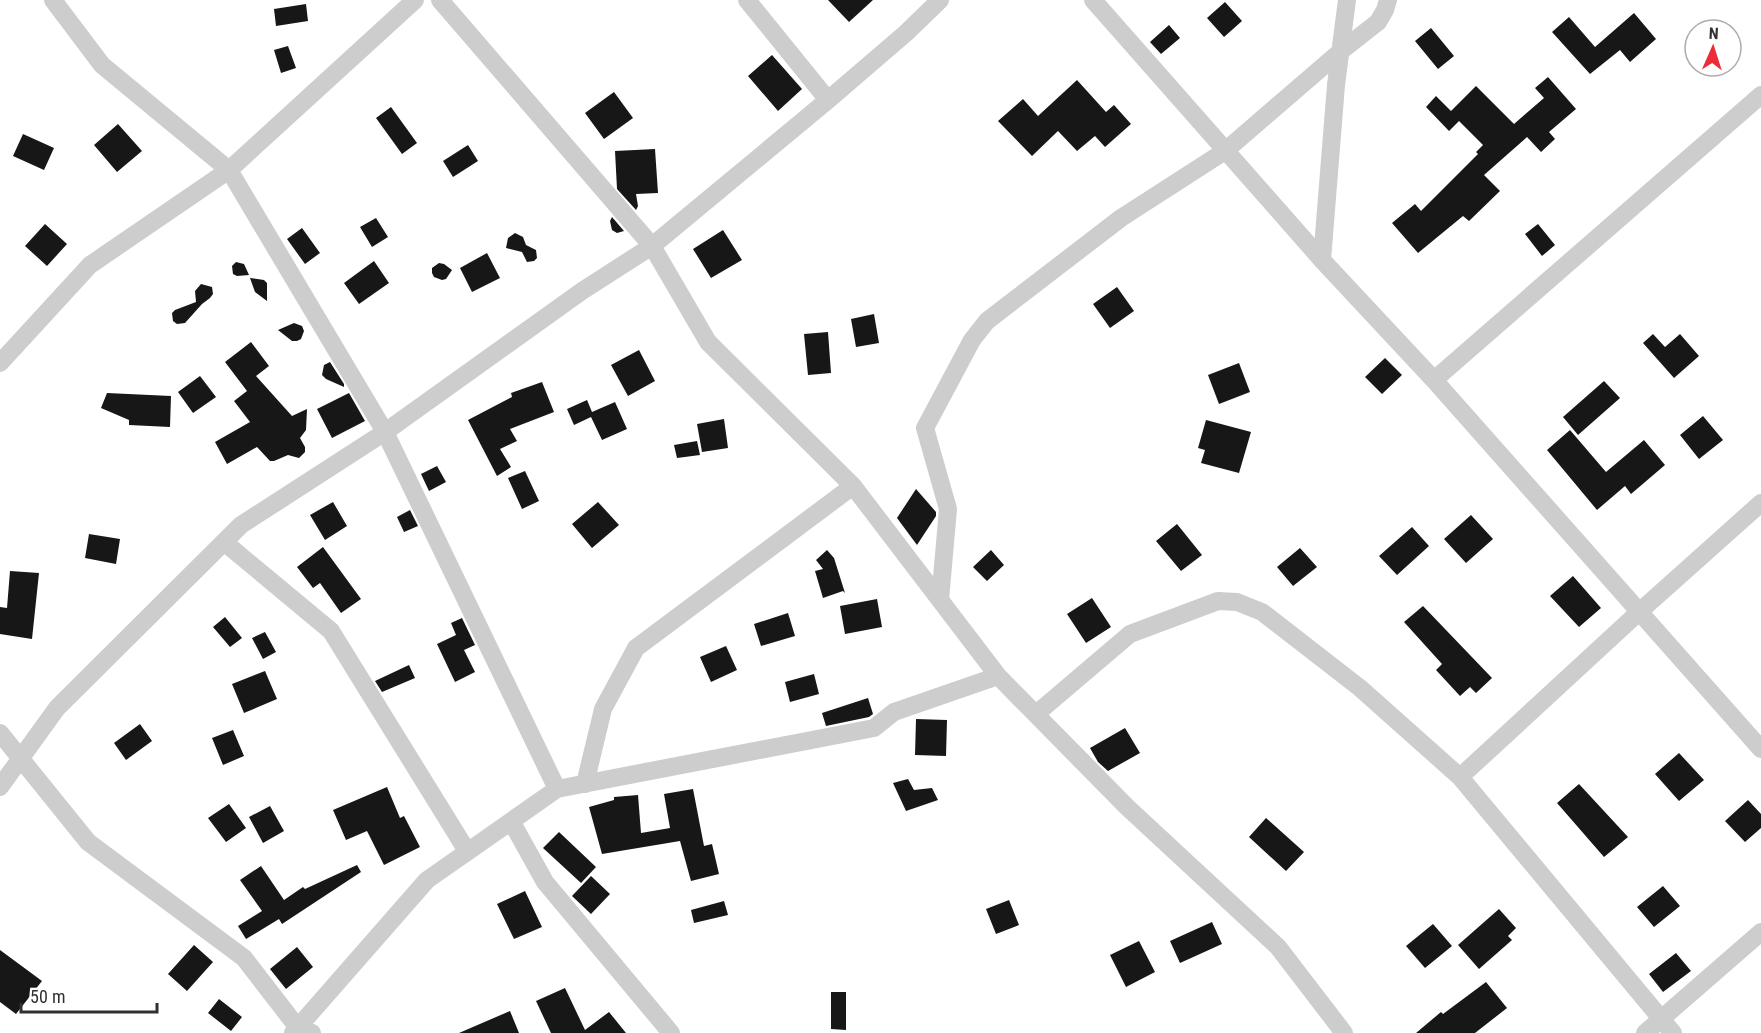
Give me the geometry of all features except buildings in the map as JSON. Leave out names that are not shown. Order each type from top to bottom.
[{"type":"street","points":[[53,0],[102,65],[229,170],[385,432],[557,789]]},
{"type":"street","points":[[440,0],[652,246],[708,342],[853,486],[998,676],[1127,807],[1278,947],[1344,1033]]},
{"type":"street","points":[[747,0],[828,100]]},
{"type":"street","points":[[0,787],[57,708],[241,525],[385,432],[582,291],[652,246],[828,100],[906,33],[940,0]]},
{"type":"street","points":[[1093,0],[1322,260],[1434,380],[1761,749]]},
{"type":"street","points":[[1322,260],[1336,85],[1347,0]]},
{"type":"street","points":[[940,600],[948,509],[925,428],[972,340],[987,321],[1111,225],[1225,151],[1378,22],[1388,0]]},
{"type":"street","points":[[0,363],[90,265],[229,170],[403,4]]},
{"type":"street","points":[[1434,380],[1761,95]]},
{"type":"street","points":[[585,784],[603,709],[636,648],[853,486]]},
{"type":"street","points":[[1460,777],[1761,503]]},
{"type":"street","points":[[224,542],[331,631],[468,851]]},
{"type":"street","points":[[1036,714],[1130,634],[1218,601],[1237,602],[1262,612],[1360,688],[1460,777],[1667,1026]]},
{"type":"street","points":[[0,733],[88,842],[244,958],[301,1031],[427,880],[557,789],[874,728],[894,712],[998,676]]},
{"type":"street","points":[[511,821],[545,882],[671,1033]]},
{"type":"street","points":[[1646,1033],[1667,1026],[1761,932]]}]
